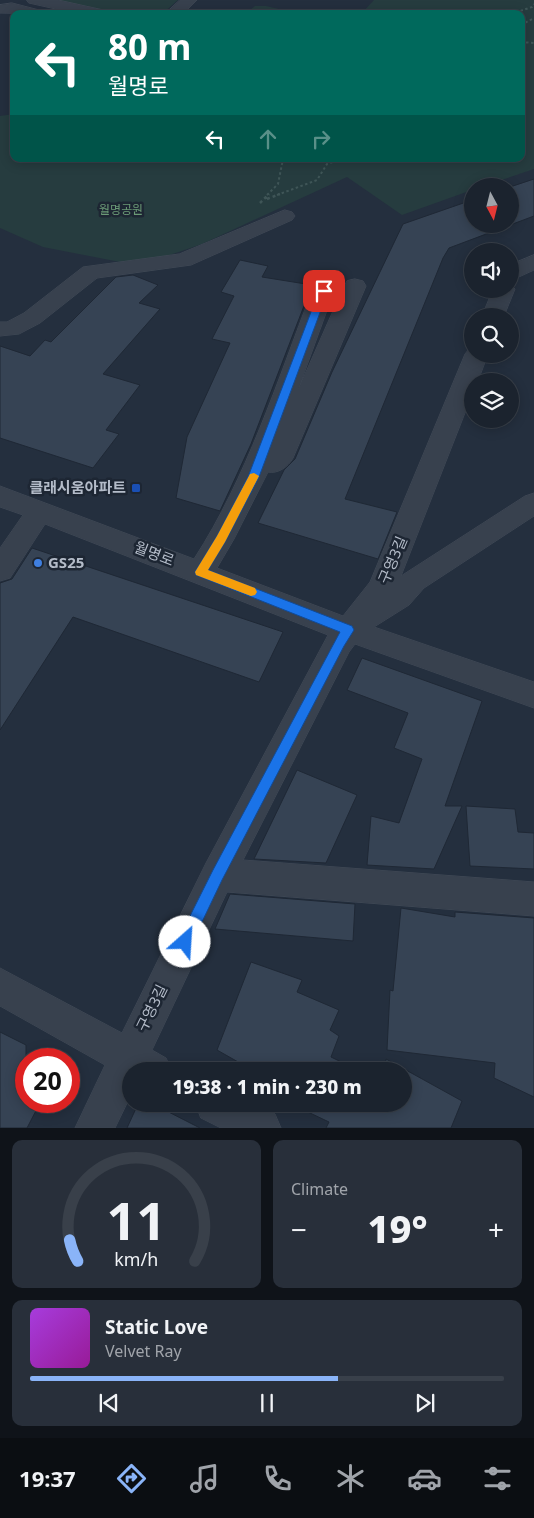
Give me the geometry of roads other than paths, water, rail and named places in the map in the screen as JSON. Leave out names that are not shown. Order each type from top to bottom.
[{"type":"street","points":[[35,0],[83,10]]},
{"type":"street","points":[[178,10],[189,0]]},
{"type":"street","points":[[0,9],[12,8],[20,10]]},
{"type":"street","points":[[0,329],[10,329],[32,318],[91,272],[183,260],[284,216]]},
{"type":"street","points":[[519,269],[534,261]]},
{"type":"street","points":[[254,477],[280,458],[355,286]]},
{"type":"street","points":[[200,572],[221,539],[254,477],[324,291]]},
{"type":"street","name":"구영3길","points":[[141,1062],[218,875],[339,643],[382,588],[474,363]]},
{"type":"street","name":"월명로","points":[[0,496],[348,630],[534,695]]},
{"type":"street","points":[[348,630],[398,597],[414,580],[534,503]]},
{"type":"street","points":[[0,570],[40,511]]},
{"type":"street","points":[[218,875],[534,899]]},
{"type":"street","points":[[0,986],[135,1062]]},
{"type":"street","name":"구영3길","points":[[95,1128],[122,1090]]},
{"type":"street","points":[[230,1112],[261,1128]]},
{"type":"place","name":"클래시움아파트","points":[[136,488]]},
{"type":"place","name":"GS25","points":[[38,563]]},
{"type":"park label","name":"월명공원","points":[[121,210]]}]
